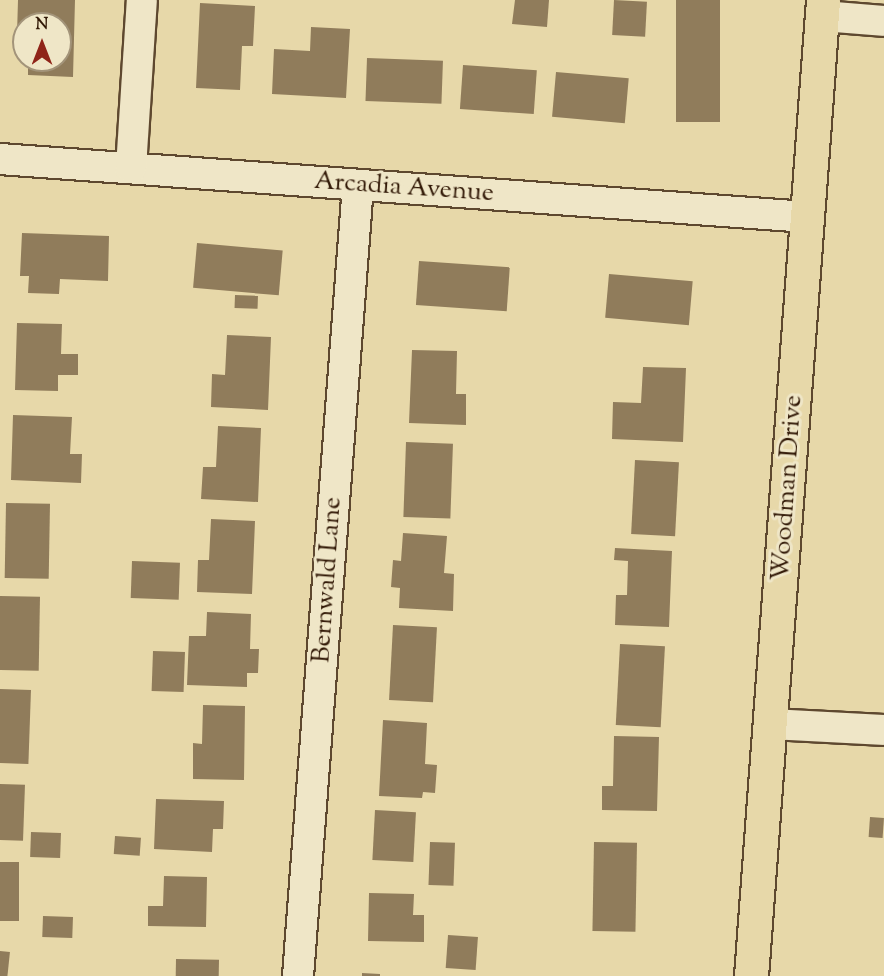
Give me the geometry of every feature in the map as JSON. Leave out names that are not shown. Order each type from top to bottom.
[{"type":"main road","name":"Woodman Drive","points":[[751,976],[822,8]]},
{"type":"street","points":[[131,168],[142,0]]},
{"type":"street","points":[[822,8],[884,21]]},
{"type":"street","name":"Arcadia Avenue","points":[[0,159],[808,217]]},
{"type":"street","name":"Bernwald Lane","points":[[298,976],[358,185]]},
{"type":"street","points":[[771,724],[884,730]]},
{"type":"building","points":[[18,0],[75,0],[73,77],[28,75],[28,72],[72,72],[72,12],[18,12]]},
{"type":"building","points":[[515,0],[549,0],[547,27],[512,24]]},
{"type":"building","points":[[614,0],[647,2],[645,37],[612,35]]},
{"type":"building","points":[[676,0],[720,0],[720,122],[676,122]]},
{"type":"building","points":[[200,3],[255,6],[253,46],[242,46],[240,90],[196,88]]},
{"type":"building","points":[[311,27],[350,29],[346,98],[272,94],[274,49],[310,51]]},
{"type":"building","points":[[367,58],[443,61],[441,104],[365,101]]},
{"type":"building","points":[[463,65],[537,70],[534,114],[460,109]]},
{"type":"building","points":[[556,72],[629,78],[625,123],[552,117]]},
{"type":"building","points":[[22,233],[109,236],[108,281],[60,279],[59,294],[28,293],[29,276],[20,276]]},
{"type":"building","points":[[197,243],[283,250],[279,295],[193,288]]},
{"type":"building","points":[[419,261],[510,267],[507,311],[416,305]]},
{"type":"building","points":[[609,274],[693,281],[689,325],[605,318]]},
{"type":"building","points":[[235,295],[258,296],[258,309],[235,308]]},
{"type":"building","points":[[17,323],[62,324],[61,354],[78,354],[78,375],[58,375],[58,391],[15,390]]},
{"type":"building","points":[[227,335],[271,337],[268,410],[211,407],[212,374],[225,375]]},
{"type":"building","points":[[412,350],[457,351],[456,394],[466,394],[466,425],[409,423]]},
{"type":"building","points":[[643,367],[686,368],[683,442],[612,439],[613,402],[641,403]]},
{"type":"building","points":[[13,415],[72,417],[70,454],[82,454],[81,483],[11,480]]},
{"type":"building","points":[[218,426],[261,428],[258,502],[201,499],[203,467],[216,467]]},
{"type":"building","points":[[406,442],[453,444],[450,519],[403,517]]},
{"type":"building","points":[[635,460],[679,462],[675,536],[631,534]]},
{"type":"building","points":[[6,503],[50,504],[49,579],[5,578]]},
{"type":"building","points":[[211,519],[255,521],[252,594],[197,592],[198,560],[209,560]]},
{"type":"building","points":[[403,533],[447,536],[444,573],[454,574],[453,611],[399,608],[400,588],[391,587],[393,560],[401,561]]},
{"type":"building","points":[[615,548],[672,551],[669,627],[615,625],[616,595],[627,595],[628,561],[614,560]]},
{"type":"building","points":[[132,561],[180,563],[179,600],[131,598]]},
{"type":"building","points":[[0,596],[40,597],[39,671],[0,670]]},
{"type":"building","points":[[207,612],[251,614],[250,649],[259,649],[258,673],[247,673],[247,687],[187,685],[189,636],[206,636]]},
{"type":"building","points":[[393,625],[437,627],[433,702],[389,700]]},
{"type":"building","points":[[620,644],[665,646],[661,727],[616,725]]},
{"type":"building","points":[[153,651],[185,652],[184,692],[152,691]]},
{"type":"building","points":[[0,689],[31,690],[28,764],[0,763]]},
{"type":"building","points":[[203,705],[245,706],[244,780],[193,779],[193,743],[202,744]]},
{"type":"building","points":[[383,720],[427,723],[425,764],[437,765],[435,793],[423,792],[422,798],[379,796]]},
{"type":"building","points":[[614,736],[659,737],[657,811],[602,810],[602,786],[613,786]]},
{"type":"building","points":[[0,784],[25,785],[23,841],[0,840]]},
{"type":"building","points":[[156,799],[224,801],[223,829],[213,829],[212,852],[154,849]]},
{"type":"building","points":[[375,810],[416,812],[413,862],[372,860]]},
{"type":"building","points":[[870,817],[884,818],[883,838],[869,837]]},
{"type":"building","points":[[31,832],[61,833],[60,858],[30,857]]},
{"type":"building","points":[[115,836],[141,838],[140,856],[114,854]]},
{"type":"building","points":[[430,842],[455,843],[453,886],[428,885]]},
{"type":"building","points":[[594,842],[637,843],[635,932],[592,931]]},
{"type":"building","points":[[0,862],[19,862],[19,921],[0,921]]},
{"type":"building","points":[[164,876],[207,877],[206,927],[148,926],[148,906],[163,906]]},
{"type":"building","points":[[369,893],[414,894],[413,915],[424,915],[424,942],[368,941]]},
{"type":"building","points":[[43,916],[73,917],[72,938],[42,937]]},
{"type":"building","points":[[448,935],[478,937],[476,970],[446,968]]},
{"type":"building","points":[[0,951],[10,952],[7,976],[0,976]]},
{"type":"building","points":[[176,959],[219,960],[219,976],[176,976]]},
{"type":"building","points":[[362,973],[380,974],[380,976],[362,976]]}]
